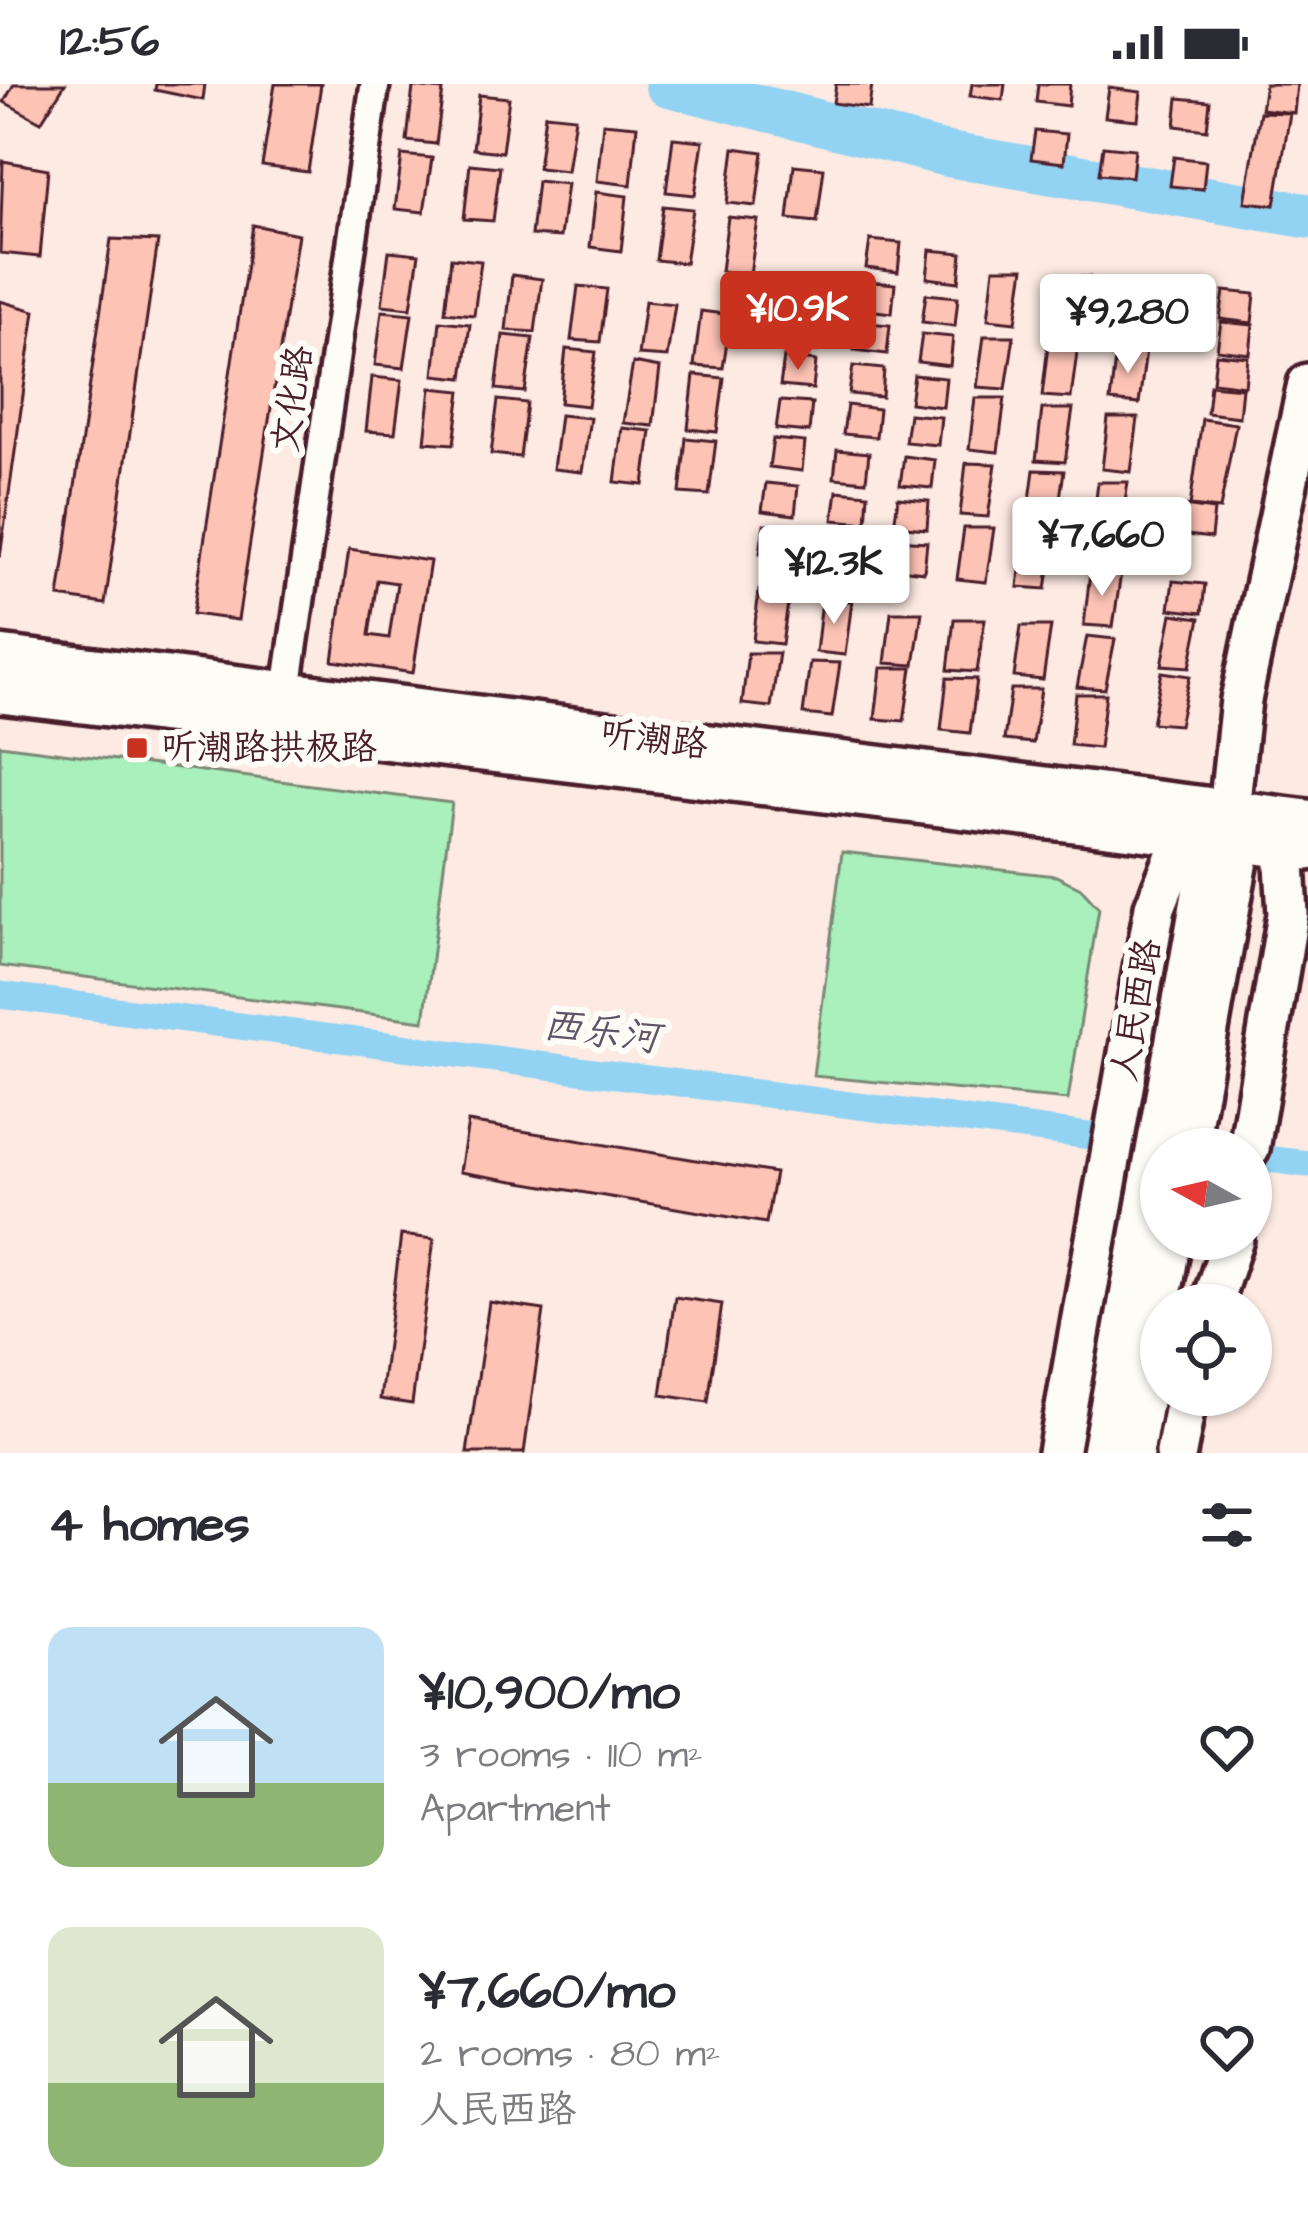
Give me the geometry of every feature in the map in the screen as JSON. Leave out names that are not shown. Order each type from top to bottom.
[{"type":"main road","name":"人民西路","points":[[1102,1453],[1147,1201],[1182,1089],[1216,832],[1308,384]]},
{"type":"main road","name":"听潮路","points":[[0,656],[284,708],[1216,832],[1300,839]]},
{"type":"main road","name":"听潮路","points":[[0,693],[284,708]]},
{"type":"main road","name":"人民西路","points":[[1058,1453],[1155,907],[1216,832]]},
{"type":"main road","points":[[1253,1128],[1300,839]]},
{"type":"main road","name":"人民西路","points":[[1182,1089],[1185,1128]]},
{"type":"main road","points":[[1133,1453],[1167,1260]]},
{"type":"main road","points":[[1176,1453],[1183,1416]]},
{"type":"street","name":"文化路","points":[[284,708],[375,84]]},
{"type":"green space","points":[[0,745],[452,803],[424,1021],[0,966]]},
{"type":"green space","points":[[842,852],[1056,876],[1081,888],[1099,908],[1068,1100],[813,1076]]},
{"type":"building","points":[[14,84],[65,84],[41,122],[4,102]]},
{"type":"building","points":[[156,84],[205,84],[203,100],[155,90]]},
{"type":"building","points":[[275,84],[321,84],[308,172],[262,166]]},
{"type":"building","points":[[836,84],[872,84],[869,108],[833,103]]},
{"type":"building","points":[[972,84],[1005,84],[1003,100],[970,96]]},
{"type":"building","points":[[1038,84],[1070,84],[1068,106],[1036,102]]},
{"type":"building","points":[[1265,84],[1297,84],[1294,113],[1261,109]]},
{"type":"building","points":[[413,87],[443,90],[436,144],[407,141]]},
{"type":"building","points":[[1109,88],[1141,92],[1138,120],[1105,117]]},
{"type":"building","points":[[479,95],[509,98],[502,152],[473,149]]},
{"type":"building","points":[[1178,98],[1210,101],[1207,130],[1175,126]]},
{"type":"building","points":[[1260,112],[1290,113],[1275,205],[1245,202]]},
{"type":"building","points":[[545,114],[575,117],[567,171],[538,168]]},
{"type":"building","points":[[603,123],[637,126],[631,185],[597,181]]},
{"type":"building","points":[[1035,131],[1067,134],[1064,163],[1031,159]]},
{"type":"building","points":[[673,138],[703,141],[695,195],[666,192]]},
{"type":"building","points":[[1103,146],[1135,149],[1132,177],[1099,174]]},
{"type":"building","points":[[734,148],[763,152],[756,206],[727,203]]},
{"type":"building","points":[[402,155],[432,158],[424,212],[395,209]]},
{"type":"building","points":[[1174,157],[1206,161],[1203,189],[1170,186]]},
{"type":"building","points":[[3,161],[48,169],[40,257],[0,253]]},
{"type":"building","points":[[470,164],[500,167],[493,221],[464,219]]},
{"type":"building","points":[[794,165],[824,168],[817,222],[788,219]]},
{"type":"building","points":[[537,181],[567,184],[560,237],[531,235]]},
{"type":"building","points":[[596,192],[627,196],[621,251],[590,247]]},
{"type":"building","points":[[663,206],[693,209],[685,263],[656,260]]},
{"type":"building","points":[[728,217],[758,220],[750,274],[721,271]]},
{"type":"building","points":[[253,225],[298,234],[238,620],[193,614]]},
{"type":"building","points":[[111,239],[158,241],[105,604],[59,597]]},
{"type":"building","points":[[870,240],[901,243],[898,272],[866,268]]},
{"type":"building","points":[[930,250],[962,253],[959,282],[927,278]]},
{"type":"building","points":[[389,251],[419,254],[411,308],[382,305]]},
{"type":"building","points":[[451,258],[481,261],[474,315],[445,312]]},
{"type":"building","points":[[994,268],[1024,268],[1016,322],[988,319]]},
{"type":"building","points":[[512,275],[542,279],[535,332],[506,330]]},
{"type":"building","points":[[1059,276],[1089,277],[1081,330],[1052,328]]},
{"type":"building","points":[[863,281],[895,284],[892,313],[859,309]]},
{"type":"building","points":[[578,286],[607,289],[600,342],[571,340]]},
{"type":"building","points":[[1125,286],[1155,286],[1148,340],[1119,338]]},
{"type":"building","points":[[1224,291],[1255,294],[1252,323],[1220,319]]},
{"type":"building","points":[[926,294],[958,297],[955,326],[922,322]]},
{"type":"building","points":[[0,301],[35,311],[0,557]]},
{"type":"building","points":[[645,301],[675,304],[667,357],[638,355]]},
{"type":"building","points":[[382,311],[412,314],[404,368],[375,365]]},
{"type":"building","points":[[701,311],[731,315],[723,368],[694,366]]},
{"type":"building","points":[[789,319],[820,322],[818,351],[785,347]]},
{"type":"building","points":[[440,321],[470,324],[463,378],[434,375]]},
{"type":"building","points":[[858,322],[890,325],[887,354],[854,350]]},
{"type":"building","points":[[1221,322],[1253,325],[1250,354],[1217,350]]},
{"type":"building","points":[[922,334],[953,337],[950,366],[918,362]]},
{"type":"building","points":[[503,335],[533,338],[525,392],[496,389]]},
{"type":"building","points":[[984,336],[1014,336],[1006,389],[977,387]]},
{"type":"building","points":[[1048,345],[1078,345],[1071,398],[1042,396]]},
{"type":"building","points":[[566,349],[596,352],[588,406],[560,403]]},
{"type":"building","points":[[1116,350],[1146,350],[1139,404],[1110,401]]},
{"type":"building","points":[[1216,354],[1248,357],[1245,386],[1213,382]]},
{"type":"building","points":[[784,357],[816,361],[813,389],[780,386]]},
{"type":"building","points":[[633,363],[660,368],[653,426],[623,423]]},
{"type":"building","points":[[853,366],[884,369],[882,397],[849,394]]},
{"type":"building","points":[[694,375],[724,378],[717,432],[688,429]]},
{"type":"building","points":[[914,375],[946,378],[943,407],[910,403]]},
{"type":"building","points":[[372,377],[402,380],[395,433],[366,431]]},
{"type":"building","points":[[1210,385],[1242,388],[1239,417],[1207,413]]},
{"type":"building","points":[[431,388],[461,391],[454,444],[425,442]]},
{"type":"building","points":[[975,398],[1005,398],[998,452],[969,449]]},
{"type":"building","points":[[498,400],[527,403],[520,457],[491,454]]},
{"type":"building","points":[[780,401],[812,403],[809,432],[776,429]]},
{"type":"building","points":[[847,405],[879,409],[876,437],[843,434]]},
{"type":"building","points":[[1042,409],[1073,409],[1065,462],[1036,460]]},
{"type":"building","points":[[909,414],[941,417],[938,445],[905,442]]},
{"type":"building","points":[[560,415],[590,418],[582,472],[553,469]]},
{"type":"building","points":[[1108,418],[1138,418],[1131,472],[1102,469]]},
{"type":"building","points":[[1202,419],[1236,424],[1220,509],[1190,506]]},
{"type":"building","points":[[622,428],[651,431],[644,485],[615,482]]},
{"type":"building","points":[[686,438],[716,441],[709,495],[680,493]]},
{"type":"building","points":[[773,439],[805,442],[802,471],[769,467]]},
{"type":"building","points":[[837,450],[869,453],[866,481],[834,478]]},
{"type":"building","points":[[904,456],[935,460],[932,488],[900,485]]},
{"type":"building","points":[[966,463],[996,464],[988,517],[960,515]]},
{"type":"building","points":[[1034,470],[1064,471],[1056,525],[1027,522]]},
{"type":"building","points":[[1098,482],[1128,482],[1120,536],[1092,533]]},
{"type":"building","points":[[766,483],[798,486],[795,515],[762,511]]},
{"type":"building","points":[[837,491],[868,494],[866,523],[833,520]]},
{"type":"building","points":[[898,498],[929,501],[927,529],[894,526]]},
{"type":"building","points":[[1183,506],[1214,510],[1211,538],[1179,534]]},
{"type":"building","points":[[764,525],[796,528],[793,557],[760,553]]},
{"type":"building","points":[[964,528],[994,528],[986,582],[957,579]]},
{"type":"building","points":[[830,530],[862,533],[859,562],[826,559]]},
{"type":"building","points":[[1024,536],[1054,536],[1046,589],[1018,587]]},
{"type":"building","points":[[895,540],[927,542],[924,572],[891,568]]},
{"type":"building","points":[[349,549],[430,561],[413,673],[333,661]],"holes":[[[377,580],[397,583],[389,638],[369,635]]]},
{"type":"building","points":[[1090,573],[1121,573],[1113,627],[1084,625]]},
{"type":"building","points":[[1173,581],[1205,584],[1202,613],[1169,609]]},
{"type":"building","points":[[759,590],[790,590],[782,644],[753,641]]},
{"type":"building","points":[[822,601],[852,601],[845,655],[816,652]]},
{"type":"building","points":[[891,612],[922,612],[914,665],[885,663]]},
{"type":"building","points":[[1172,614],[1200,618],[1190,667],[1162,665]]},
{"type":"building","points":[[954,619],[985,619],[977,672],[948,670]]},
{"type":"building","points":[[1021,626],[1051,626],[1043,680],[1014,677]]},
{"type":"building","points":[[1087,636],[1115,639],[1105,689],[1077,687]]},
{"type":"building","points":[[748,653],[779,653],[771,707],[742,704]]},
{"type":"building","points":[[810,662],[840,663],[832,717],[803,714]]},
{"type":"building","points":[[881,668],[912,668],[904,721],[875,719]]},
{"type":"building","points":[[1162,672],[1190,676],[1179,725],[1152,723]]},
{"type":"building","points":[[947,678],[977,679],[970,733],[941,730]]},
{"type":"building","points":[[1011,689],[1041,689],[1033,743],[1004,740]]},
{"type":"building","points":[[1076,694],[1106,694],[1099,748],[1070,745]]},
{"type":"building","points":[[468,1122],[775,1173],[766,1223],[460,1172]]},
{"type":"building","points":[[401,1235],[434,1239],[412,1404],[380,1399]]},
{"type":"building","points":[[675,1297],[722,1304],[708,1402],[661,1395]]},
{"type":"building","points":[[489,1302],[544,1310],[524,1453],[467,1453]]},
{"type":"waterway","points":[[667,84],[945,154],[1308,216]]},
{"type":"waterway","name":"西乐河","points":[[0,995],[1140,1142]]},
{"type":"waterway","name":"西乐河","points":[[1272,1160],[1308,1164]]},
{"type":"place","name":"听潮路拱极路","points":[[137,748]]}]
